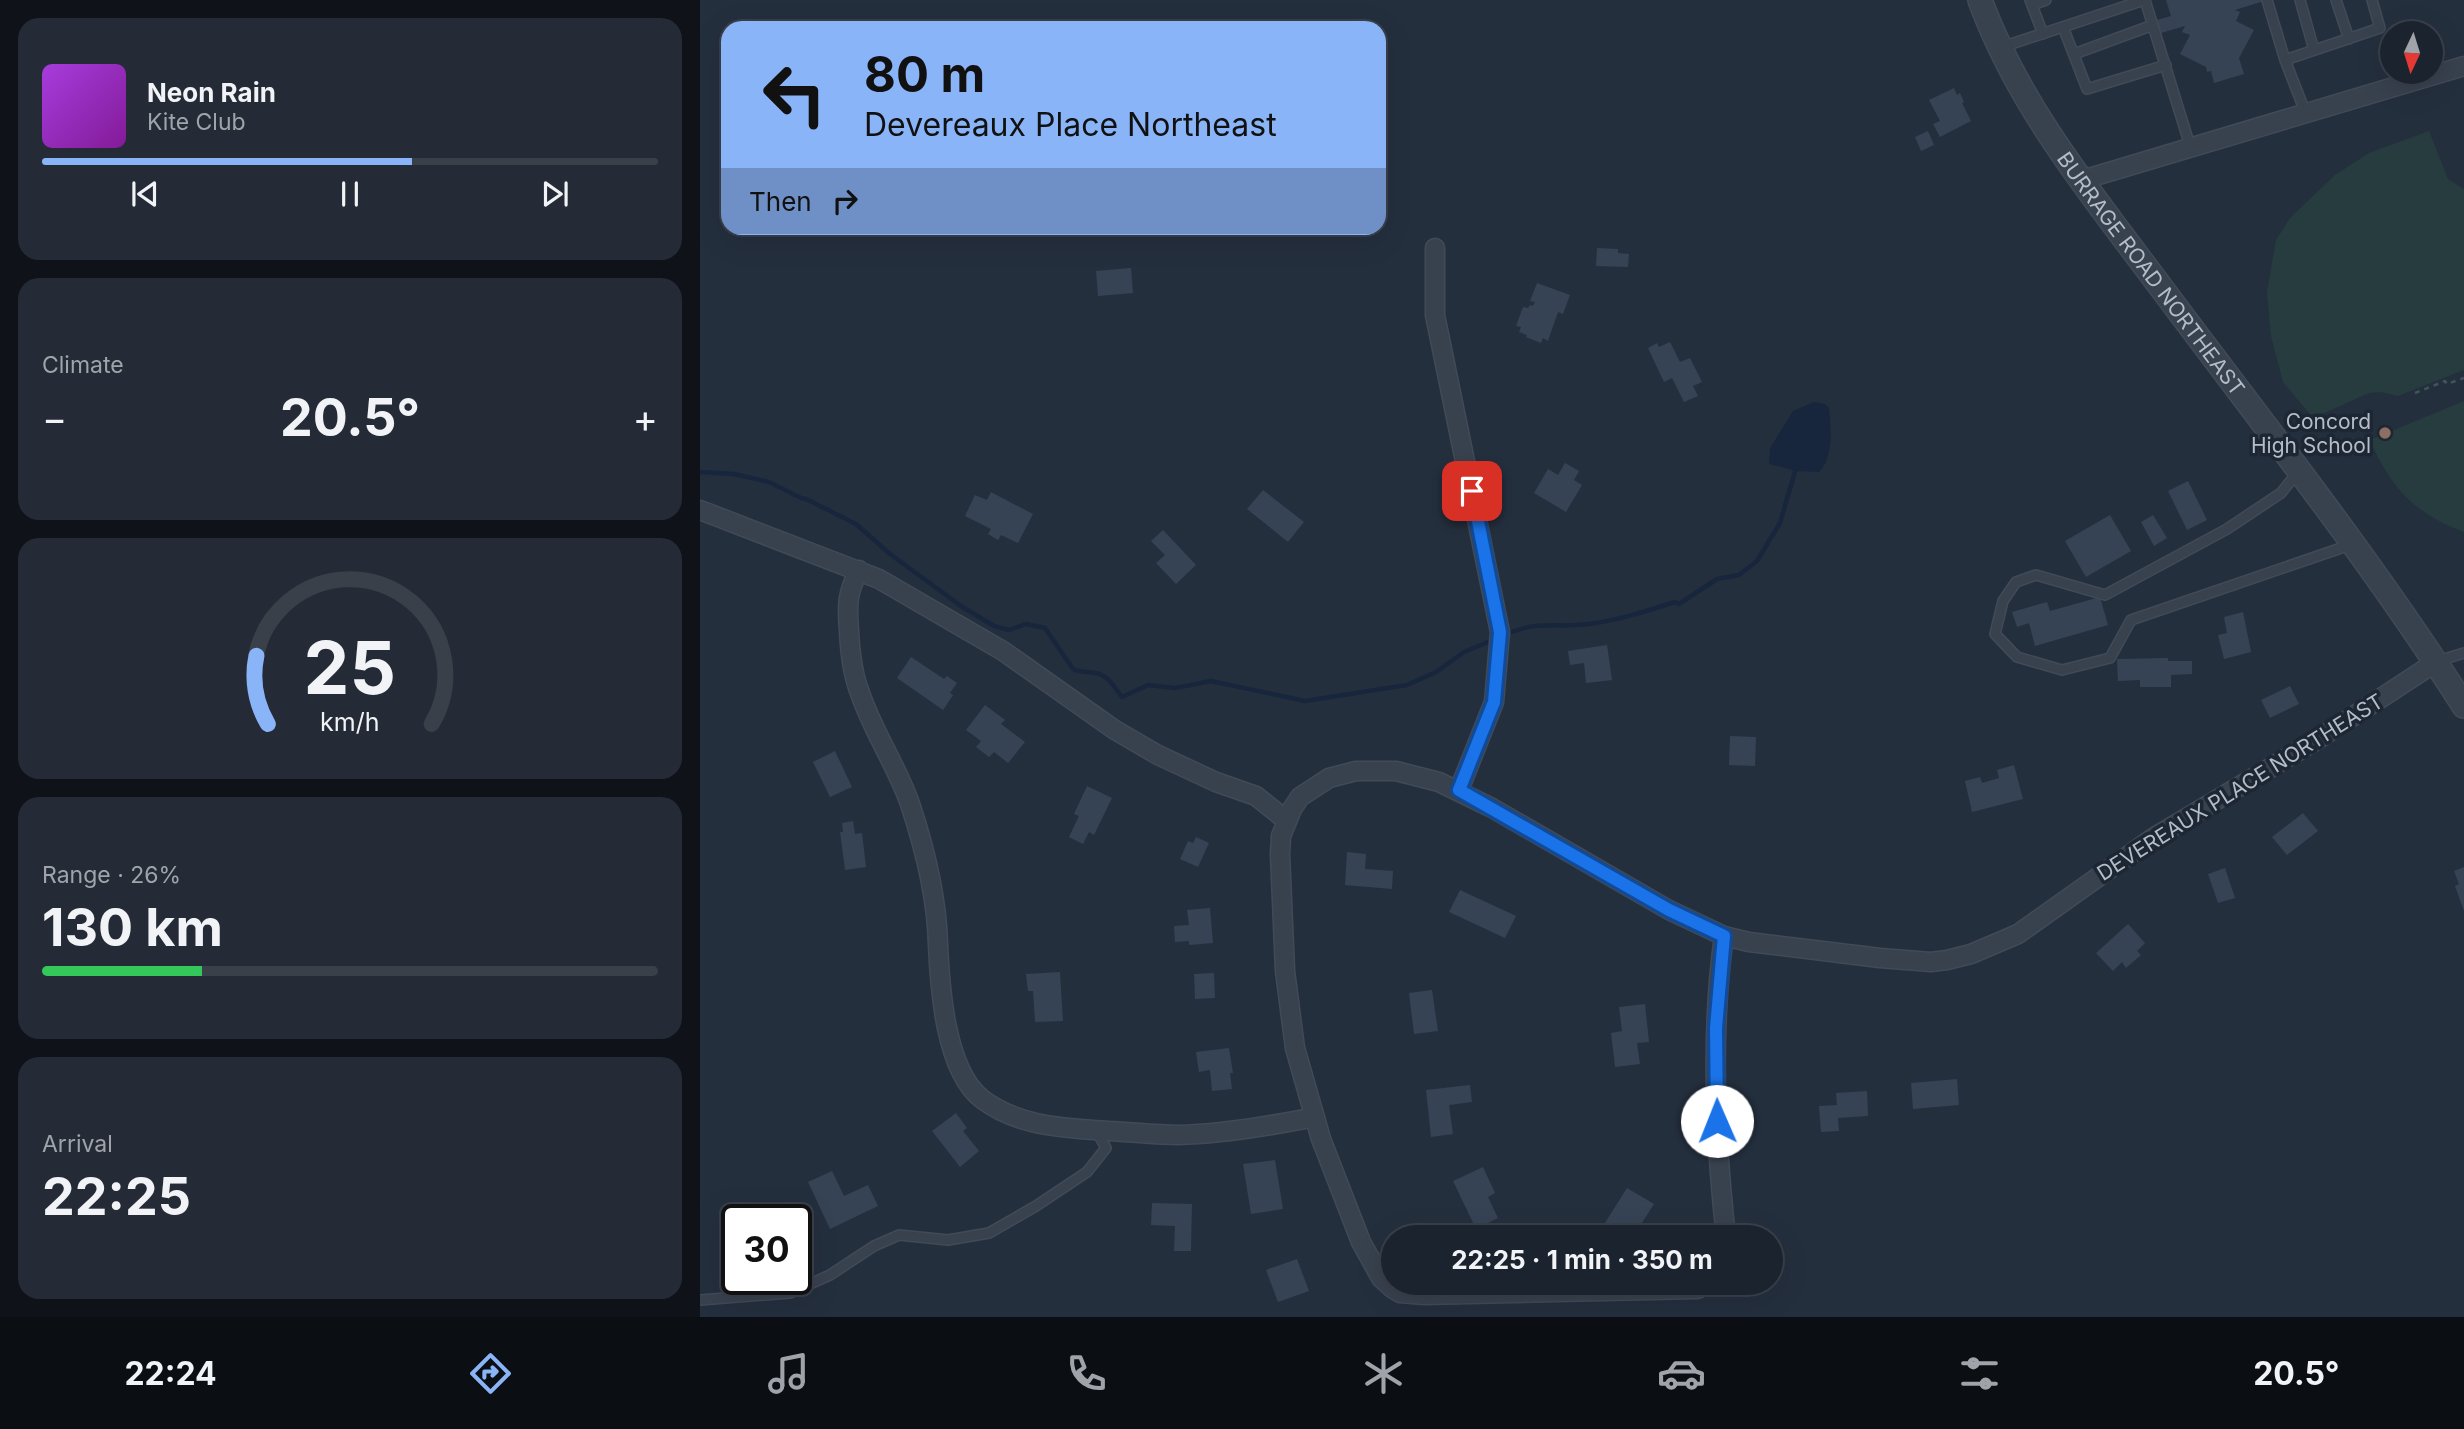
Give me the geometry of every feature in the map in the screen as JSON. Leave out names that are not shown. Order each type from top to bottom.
[{"type":"street","name":"BURRAGE ROAD NORTHEAST","points":[[1980,0],[2000,48],[2060,153],[2352,545],[2436,662],[2464,706]]},
{"type":"street","points":[[2082,180],[2464,66]]},
{"type":"street","points":[[1435,248],[1435,315],[1500,632],[1494,702],[1459,790]]},
{"type":"street","points":[[700,510],[879,579],[1003,651],[1115,730],[1158,755],[1216,782],[1256,796],[1286,820]]},
{"type":"street","points":[[859,570],[849,590],[847,610],[851,660],[869,717],[887,749],[910,802],[925,853],[937,927],[945,1016],[953,1051],[962,1073],[981,1099],[1016,1118],[1046,1126],[1177,1135],[1270,1126],[1315,1117]]},
{"type":"street","name":"DEVEREAUX PLACE NORTHEAST","points":[[1381,1278],[1361,1242],[1315,1117],[1295,1048],[1285,971],[1280,854],[1286,820],[1300,797],[1328,778],[1356,771],[1396,771],[1440,782],[1459,790],[1669,910],[1724,936],[1749,942],[1931,962],[1971,954],[2018,934],[2153,838],[2320,738],[2436,662]]},
{"type":"street","points":[[1724,936],[1716,1028],[1718,1166],[1725,1225]]},
{"type":"lane","points":[[2043,34],[2031,2],[2046,0]]},
{"type":"lane","points":[[2000,48],[2063,27],[2113,5],[2144,0],[2191,149]]},
{"type":"lane","points":[[2267,0],[2285,60],[2306,114]]},
{"type":"lane","points":[[2300,0],[2314,50]]},
{"type":"lane","points":[[2336,0],[2348,39]]},
{"type":"lane","points":[[2285,60],[2380,28],[2372,0]]},
{"type":"lane","points":[[2074,54],[2153,24]]},
{"type":"lane","points":[[2063,27],[2087,89],[2166,65]]},
{"type":"lane","points":[[2298,472],[2281,493],[2227,529],[2105,595],[2036,575],[2016,582],[2003,601],[1995,634],[2017,657],[2062,670],[2110,658],[2131,620],[2352,545]]},
{"type":"lane","points":[[2436,662],[2464,653]]},
{"type":"lane","points":[[700,1300],[790,1293],[830,1275],[874,1245],[899,1235],[948,1240],[989,1233],[1087,1172],[1106,1148],[1096,1130]]},
{"type":"path","points":[[2415,393],[2445,381],[2447,384],[2464,378]]},
{"type":"green space","points":[[2429,131],[2448,179],[2464,189],[2464,370],[2398,396],[2381,392],[2369,393],[2313,418],[2283,382],[2271,336],[2267,292],[2276,240],[2290,218],[2335,175],[2369,153]]},
{"type":"green space","points":[[2464,401],[2464,532],[2431,517],[2406,497],[2386,472],[2370,440]]},
{"type":"water","points":[[1814,402],[1825,404],[1829,408],[1830,442],[1824,466],[1819,472],[1796,471],[1769,464],[1770,448],[1793,411]]},
{"type":"building","points":[[2166,0],[2261,0],[2235,10],[2240,12],[2236,21],[2254,30],[2239,58],[2244,74],[2214,83],[2211,71],[2207,72],[2206,67],[2180,54],[2190,35],[2182,32],[2185,26],[2161,33],[2157,20],[2171,16]]},
{"type":"building","points":[[1954,88],[1957,95],[1960,93],[1971,121],[1940,137],[1933,124],[1940,121],[1929,100]]},
{"type":"building","points":[[1928,131],[1934,145],[1921,151],[1915,137]]},
{"type":"building","points":[[1597,248],[1618,249],[1618,253],[1629,254],[1628,267],[1596,266]]},
{"type":"building","points":[[1131,268],[1133,293],[1098,296],[1096,271]]},
{"type":"building","points":[[1537,283],[1570,295],[1563,314],[1558,312],[1548,341],[1543,338],[1541,343],[1526,337],[1527,335],[1519,332],[1521,327],[1516,326],[1523,307],[1533,306],[1535,302],[1530,301]]},
{"type":"building","points":[[1670,342],[1680,362],[1690,358],[1702,382],[1693,386],[1698,396],[1684,402],[1672,378],[1664,382],[1648,348],[1657,343],[1659,347]]},
{"type":"building","points":[[1565,463],[1579,471],[1574,480],[1582,485],[1566,512],[1534,493],[1548,469],[1558,475]]},
{"type":"building","points":[[2188,481],[2207,520],[2187,530],[2168,491]]},
{"type":"building","points":[[1263,490],[1304,522],[1288,542],[1247,509]]},
{"type":"building","points":[[991,492],[1033,514],[1018,543],[1001,535],[998,540],[988,534],[991,529],[965,516],[975,495],[987,500]]},
{"type":"building","points":[[2110,515],[2131,551],[2086,577],[2065,541]]},
{"type":"building","points":[[2153,515],[2167,538],[2154,546],[2141,522]]},
{"type":"building","points":[[1163,530],[1196,565],[1176,584],[1156,563],[1165,555],[1151,541]]},
{"type":"building","points":[[2100,597],[2108,625],[2035,646],[2029,623],[2017,627],[2012,612],[2047,602],[2050,611]]},
{"type":"building","points":[[2243,612],[2251,652],[2224,659],[2218,635],[2227,633],[2224,617]]},
{"type":"building","points":[[1607,645],[1612,680],[1586,683],[1584,663],[1570,665],[1568,651]]},
{"type":"building","points":[[911,657],[944,679],[947,676],[957,683],[943,710],[897,678]]},
{"type":"building","points":[[2168,658],[2168,661],[2192,661],[2192,674],[2171,675],[2171,687],[2140,687],[2140,680],[2118,681],[2117,659]]},
{"type":"building","points":[[2290,686],[2299,704],[2270,718],[2261,700]]},
{"type":"building","points":[[985,705],[1005,720],[1001,724],[1025,742],[1008,763],[994,752],[989,757],[976,747],[981,741],[966,730]]},
{"type":"building","points":[[1730,736],[1756,737],[1755,766],[1729,765]]},
{"type":"building","points":[[835,751],[852,787],[830,797],[813,762]]},
{"type":"building","points":[[2014,765],[2023,799],[1972,812],[1965,781],[1980,777],[1982,783],[1999,778],[1997,770]]},
{"type":"building","points":[[1087,786],[1112,798],[1094,835],[1089,832],[1083,844],[1069,837],[1079,816],[1074,814]]},
{"type":"building","points":[[2303,813],[2318,831],[2287,855],[2272,837]]},
{"type":"building","points":[[853,821],[855,834],[862,833],[866,867],[845,870],[840,832],[843,832],[842,823]]},
{"type":"building","points":[[1196,837],[1209,843],[1198,867],[1180,859],[1188,841],[1193,843]]},
{"type":"building","points":[[1347,852],[1366,854],[1365,869],[1393,871],[1392,889],[1345,885]]},
{"type":"building","points":[[2464,867],[2464,911],[2455,886],[2459,884],[2454,871]]},
{"type":"building","points":[[2225,868],[2235,898],[2218,903],[2208,874]]},
{"type":"building","points":[[1460,890],[1516,916],[1505,938],[1449,912]]},
{"type":"building","points":[[1210,908],[1213,943],[1189,945],[1189,941],[1175,942],[1174,926],[1189,925],[1187,910]]},
{"type":"building","points":[[2128,924],[2145,943],[2137,951],[2141,955],[2126,968],[2122,962],[2113,971],[2096,953]]},
{"type":"building","points":[[1060,972],[1063,1021],[1035,1022],[1033,991],[1028,991],[1026,974]]},
{"type":"building","points":[[1214,973],[1215,998],[1195,999],[1194,974]]},
{"type":"building","points":[[1432,990],[1438,1031],[1414,1034],[1409,993]]},
{"type":"building","points":[[1645,1004],[1649,1042],[1637,1043],[1640,1064],[1615,1067],[1611,1033],[1622,1031],[1619,1007]]},
{"type":"building","points":[[1229,1048],[1233,1073],[1230,1073],[1232,1089],[1212,1091],[1210,1070],[1199,1072],[1196,1052]]},
{"type":"building","points":[[1957,1079],[1959,1105],[1913,1109],[1911,1083]]},
{"type":"building","points":[[1470,1085],[1472,1102],[1449,1105],[1453,1134],[1431,1137],[1426,1090]]},
{"type":"building","points":[[1867,1091],[1868,1116],[1838,1118],[1839,1131],[1821,1132],[1819,1106],[1837,1105],[1836,1093]]},
{"type":"building","points":[[956,1113],[967,1128],[963,1131],[979,1151],[960,1167],[932,1131]]},
{"type":"building","points":[[1275,1160],[1283,1209],[1251,1214],[1243,1164]]},
{"type":"building","points":[[1483,1167],[1495,1193],[1488,1197],[1498,1218],[1484,1225],[1474,1225],[1453,1181]]},
{"type":"building","points":[[832,1171],[844,1196],[868,1185],[878,1206],[830,1229],[808,1182]]},
{"type":"building","points":[[1627,1188],[1654,1204],[1641,1225],[1604,1225]]},
{"type":"building","points":[[1152,1203],[1192,1204],[1191,1251],[1174,1251],[1175,1226],[1151,1225]]},
{"type":"building","points":[[1297,1259],[1309,1291],[1278,1302],[1266,1270]]},
{"type":"waterway","points":[[1512,632],[1531,627],[1600,622],[1675,602],[1679,604],[1717,579],[1739,575],[1757,561],[1780,523],[1796,468]]},
{"type":"waterway","points":[[700,472],[734,474],[769,482],[856,524],[890,554],[961,606],[994,626],[1009,630],[1026,624],[1045,628],[1073,669],[1104,676],[1122,697],[1148,685],[1175,688],[1211,681],[1305,701],[1407,685],[1436,672],[1464,652],[1488,642]]},
{"type":"place","name":"Concord High School","points":[[2385,433]]},
{"type":"route","points":[[1472,491],[1500,632],[1494,702],[1459,790],[1669,910],[1724,936],[1716,1028],[1717,1121]]}]
